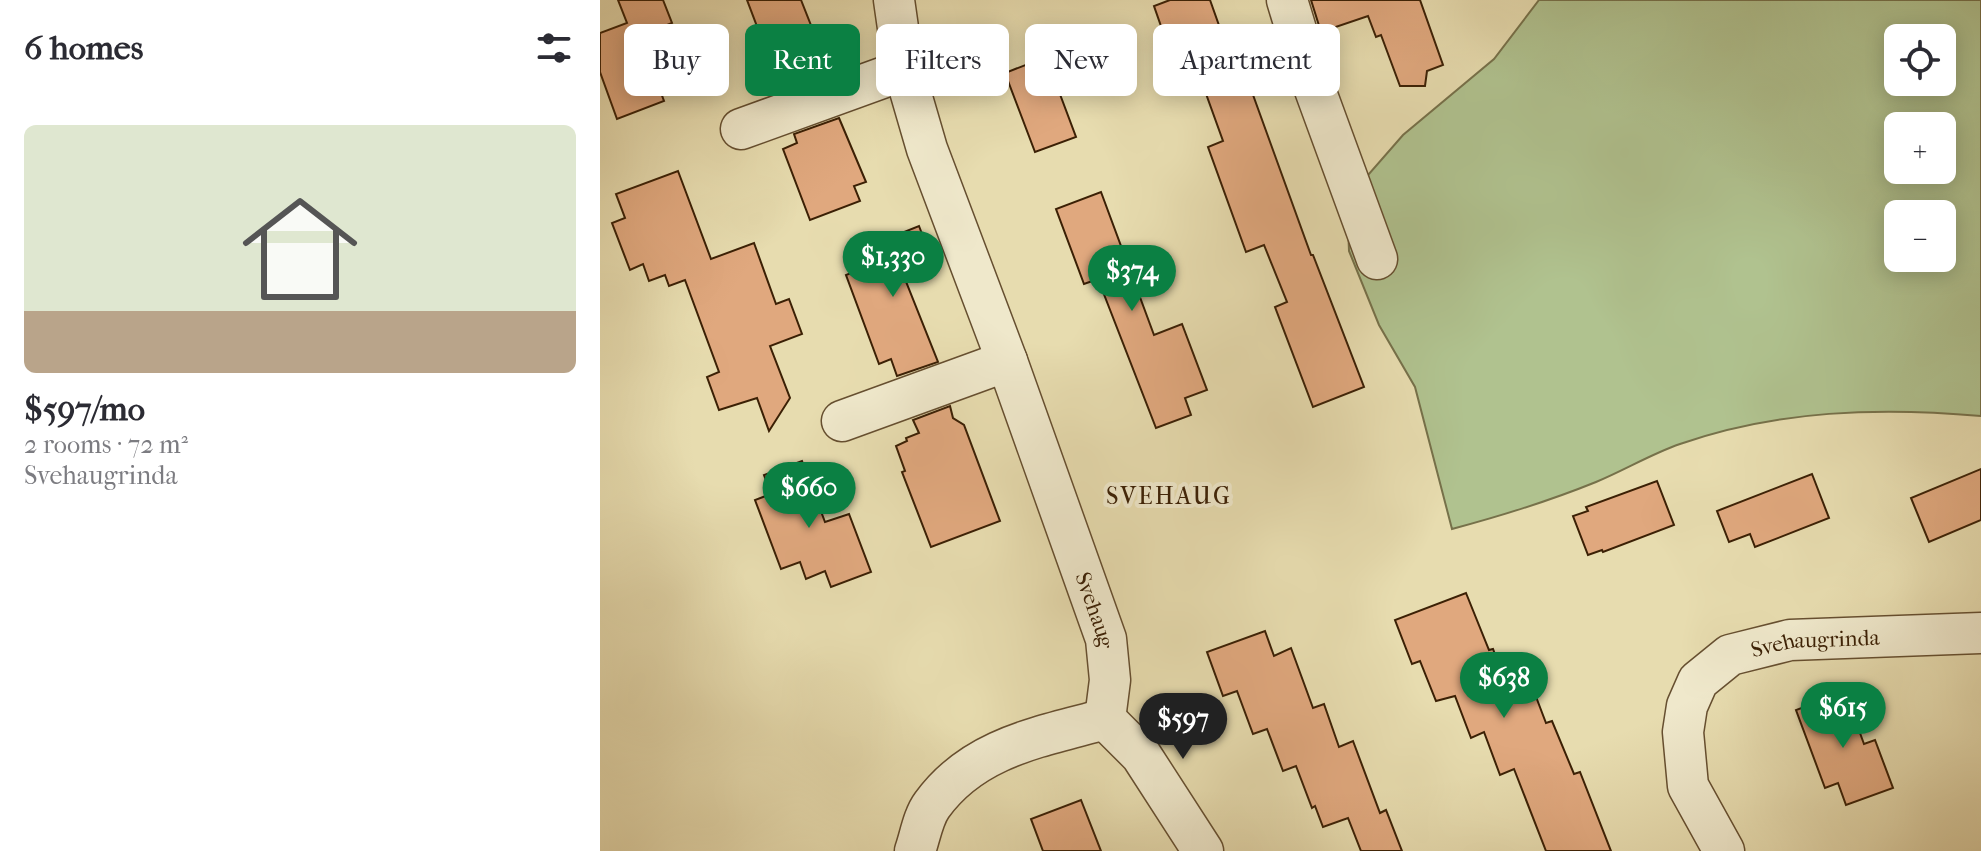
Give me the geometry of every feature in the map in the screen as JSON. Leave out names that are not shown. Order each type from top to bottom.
[{"type":"street","name":"Svehaug","points":[[894,0],[897,24]]},
{"type":"street","points":[[1287,0],[1310,76],[1377,259]]},
{"type":"street","points":[[741,129],[876,80]]},
{"type":"street","name":"Svehaug","points":[[912,96],[927,149],[1106,639],[1110,680],[1105,719]]},
{"type":"street","points":[[842,421],[1007,361]]},
{"type":"street","name":"Svehaugrinda","points":[[1724,851],[1688,786],[1683,732],[1687,706],[1698,681],[1730,655],[1790,640],[1981,633]]},
{"type":"street","points":[[915,851],[930,807],[962,771],[1009,745],[1105,719],[1141,755],[1203,851]]},
{"type":"green space","points":[[1539,0],[1981,0],[1981,416],[1867,412],[1754,424],[1680,444],[1578,489],[1452,529],[1415,387],[1379,325],[1349,251],[1347,199],[1403,135],[1494,59]]},
{"type":"building","points":[[618,0],[663,0],[672,23],[624,24],[627,23]]},
{"type":"building","points":[[747,0],[801,0],[810,24],[756,24]]},
{"type":"building","points":[[1170,0],[1210,0],[1219,24],[1160,24],[1154,6]]},
{"type":"building","points":[[1311,0],[1420,0],[1443,65],[1427,71],[1425,86],[1400,86],[1381,35],[1376,37],[1368,16],[1340,26],[1318,24]]},
{"type":"building","points":[[624,24],[624,96],[662,96],[664,101],[617,119],[600,72],[600,33]]},
{"type":"building","points":[[1025,65],[1025,96],[1061,96],[1076,137],[1035,152],[1009,84],[1009,71]]},
{"type":"building","points":[[1207,96],[1253,96],[1311,255],[1364,387],[1313,407],[1275,307],[1287,302],[1264,245],[1246,252],[1208,147],[1223,141]]},
{"type":"building","points":[[839,118],[866,182],[854,186],[860,201],[810,220],[783,149],[797,143],[794,134]]},
{"type":"building","points":[[678,171],[711,259],[754,243],[776,304],[789,299],[802,334],[770,346],[790,398],[769,431],[757,398],[719,410],[707,377],[719,372],[685,280],[669,286],[665,275],[649,281],[643,264],[630,270],[612,223],[625,218],[616,194]]},
{"type":"building","points":[[1101,192],[1154,335],[1182,324],[1207,390],[1185,398],[1191,415],[1156,428],[1098,279],[1084,284],[1056,209]]},
{"type":"building","points":[[919,226],[935,268],[905,279],[938,362],[897,376],[891,359],[879,364],[846,275],[856,271],[849,254]]},
{"type":"building","points":[[950,406],[953,418],[964,425],[1000,521],[931,547],[902,472],[905,471],[896,446],[919,433],[913,420]]},
{"type":"building","points":[[802,461],[825,522],[849,514],[871,572],[831,587],[825,571],[806,579],[800,562],[781,569],[755,500],[771,494],[764,475]]},
{"type":"building","points":[[1981,469],[1981,520],[1929,542],[1911,498]]},
{"type":"building","points":[[1812,474],[1829,518],[1755,547],[1750,534],[1729,542],[1717,511]]},
{"type":"building","points":[[1657,481],[1674,525],[1588,555],[1573,516],[1588,511],[1586,507]]},
{"type":"building","points":[[1466,593],[1489,650],[1493,649],[1500,668],[1522,660],[1546,723],[1552,721],[1574,774],[1580,772],[1611,851],[1546,851],[1514,769],[1500,775],[1484,732],[1471,738],[1455,696],[1436,701],[1420,661],[1412,664],[1395,620]]},
{"type":"building","points":[[1265,631],[1274,656],[1291,648],[1313,708],[1324,704],[1339,747],[1353,741],[1380,813],[1386,810],[1402,851],[1361,851],[1348,818],[1323,827],[1296,766],[1283,771],[1267,729],[1253,734],[1237,691],[1223,696],[1207,652]]},
{"type":"building","points":[[1845,692],[1864,744],[1875,740],[1893,788],[1846,805],[1838,783],[1825,788],[1796,710]]},
{"type":"building","points":[[1081,800],[1101,851],[1043,851],[1031,819]]},
{"type":"district","name":"SVEHAUG","points":[[1169,496]]}]
